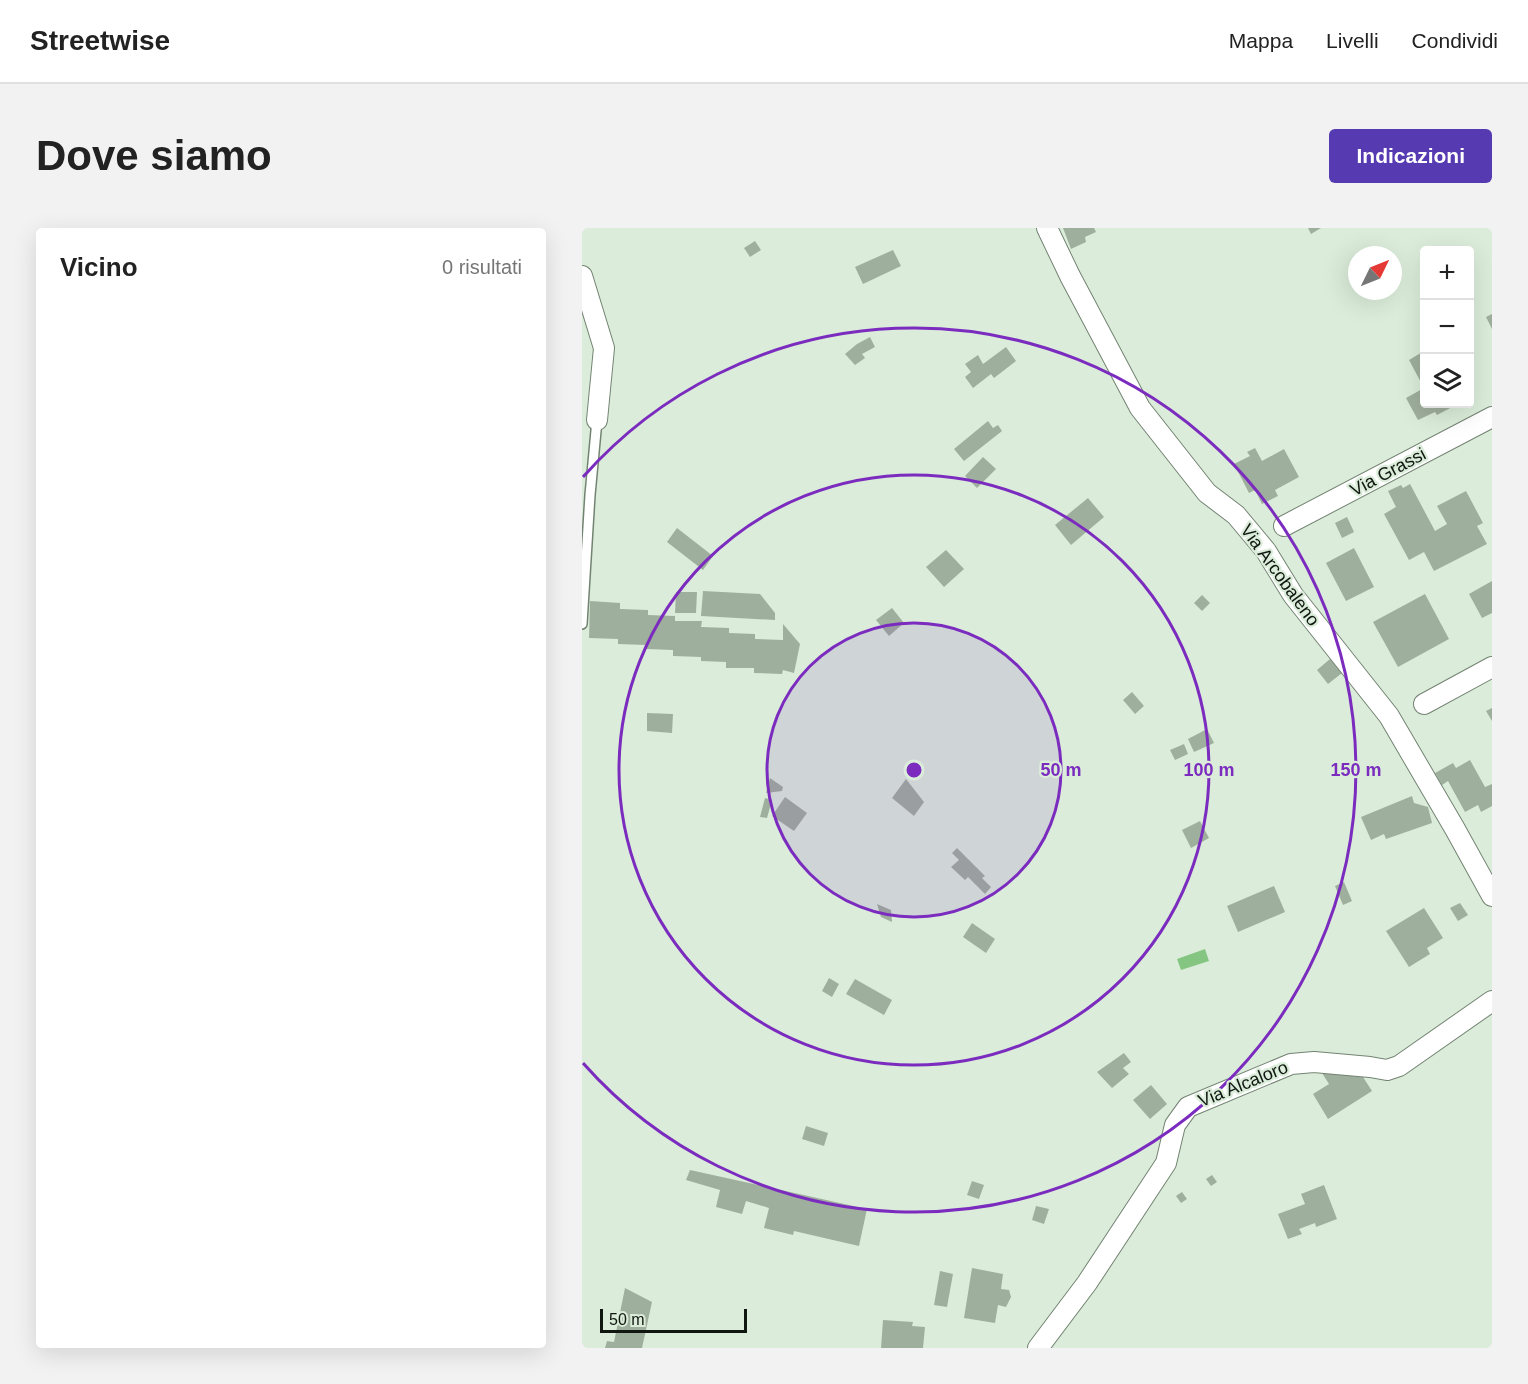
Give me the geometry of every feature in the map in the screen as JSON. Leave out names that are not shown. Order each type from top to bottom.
[{"type":"street","name":"Via Arcobaleno","points":[[1047,228],[1140,408],[1207,493],[1236,515],[1266,551],[1293,596],[1389,716],[1492,896]]},
{"type":"street","points":[[582,276],[604,348],[597,420]]},
{"type":"street","name":"Via Grassi","points":[[1284,526],[1492,417]]},
{"type":"street","points":[[1424,704],[1492,667]]},
{"type":"street","name":"Via Alcaloro","points":[[1038,1348],[1087,1283],[1166,1163],[1175,1125],[1188,1107],[1291,1064],[1314,1062],[1387,1070],[1399,1066],[1492,1001]]},
{"type":"lane","points":[[582,624],[597,420]]},
{"type":"shaded area","points":[[1205,949],[1209,961],[1181,970],[1177,959]]},
{"type":"building","points":[[1063,228],[1094,228],[1096,232],[1085,237],[1086,242],[1071,249]]},
{"type":"building","points":[[1308,228],[1321,228],[1311,234]]},
{"type":"building","points":[[755,241],[761,250],[750,257],[744,248]]},
{"type":"building","points":[[893,250],[901,266],[863,284],[855,267]]},
{"type":"building","points":[[1492,314],[1492,329],[1486,317]]},
{"type":"building","points":[[870,337],[875,347],[862,354],[865,358],[855,365],[845,354]]},
{"type":"building","points":[[1006,347],[1016,361],[994,378],[991,374],[973,388],[965,377],[971,372],[965,364],[978,355],[983,364]]},
{"type":"building","points":[[1420,353],[1420,381],[1409,360]]},
{"type":"building","points":[[1420,390],[1420,408],[1450,408],[1437,415],[1435,412],[1418,420],[1406,398]]},
{"type":"building","points":[[988,421],[993,428],[998,425],[1002,431],[964,461],[954,449]]},
{"type":"building","points":[[1255,448],[1262,461],[1284,449],[1299,477],[1275,490],[1278,496],[1262,504],[1255,490],[1249,493],[1234,464],[1250,456],[1247,452]]},
{"type":"building","points":[[983,457],[996,469],[977,488],[965,476]]},
{"type":"building","points":[[1410,484],[1435,531],[1447,524],[1437,506],[1466,491],[1483,523],[1477,526],[1487,544],[1434,571],[1424,552],[1409,560],[1384,514],[1396,507],[1388,491]]},
{"type":"building","points":[[1088,498],[1104,517],[1071,545],[1055,525]]},
{"type":"building","points":[[1347,517],[1354,532],[1342,538],[1335,523]]},
{"type":"building","points":[[677,528],[713,556],[703,570],[667,542]]},
{"type":"building","points":[[1354,548],[1374,587],[1346,601],[1326,563]]},
{"type":"building","points":[[946,550],[964,569],[944,587],[926,567]]},
{"type":"building","points":[[1492,581],[1492,613],[1482,618],[1469,594]]},
{"type":"building","points":[[703,591],[760,594],[775,613],[775,620],[701,616]]},
{"type":"building","points":[[676,592],[697,592],[696,613],[675,613]]},
{"type":"building","points":[[1425,594],[1449,639],[1398,667],[1373,622]]},
{"type":"building","points":[[1202,595],[1210,603],[1202,611],[1194,603]]},
{"type":"building","points":[[590,601],[620,603],[620,609],[648,610],[648,615],[675,616],[675,621],[702,621],[701,627],[729,628],[729,633],[755,634],[755,639],[783,640],[783,624],[800,644],[794,673],[783,670],[782,674],[754,673],[754,668],[726,668],[726,662],[701,661],[701,657],[673,656],[673,650],[646,649],[646,645],[618,644],[618,639],[589,638]]},
{"type":"building","points":[[892,608],[904,623],[889,636],[876,620]]},
{"type":"building","points":[[1330,659],[1342,673],[1328,684],[1317,670]]},
{"type":"building","points":[[1132,692],[1144,706],[1135,714],[1123,700]]},
{"type":"building","points":[[1492,708],[1492,721],[1486,711]]},
{"type":"building","points":[[647,713],[673,714],[672,733],[647,731]]},
{"type":"building","points":[[1207,729],[1214,743],[1194,752],[1188,739]]},
{"type":"building","points":[[1184,744],[1188,754],[1175,760],[1170,750]]},
{"type":"building","points":[[1470,760],[1485,787],[1492,784],[1492,806],[1481,812],[1478,805],[1465,812],[1448,781],[1442,785],[1435,773],[1453,763],[1456,768]]},
{"type":"building","points":[[770,778],[783,787],[782,791],[766,793]]},
{"type":"building","points":[[906,779],[924,802],[914,816],[892,798]]},
{"type":"building","points":[[1412,796],[1414,803],[1428,807],[1432,823],[1386,839],[1384,834],[1371,840],[1361,817]]},
{"type":"building","points":[[785,797],[807,813],[794,831],[772,816]]},
{"type":"building","points":[[765,798],[772,800],[767,818],[760,817]]},
{"type":"building","points":[[1200,821],[1209,838],[1191,848],[1182,830]]},
{"type":"building","points":[[957,848],[985,876],[982,878],[991,887],[985,894],[968,877],[965,880],[951,867],[959,860],[952,853]]},
{"type":"building","points":[[1344,882],[1352,901],[1343,905],[1335,886]]},
{"type":"building","points":[[1274,886],[1285,912],[1238,932],[1227,906]]},
{"type":"building","points":[[1460,903],[1468,915],[1458,921],[1450,908]]},
{"type":"building","points":[[877,904],[891,910],[892,922],[881,917]]},
{"type":"building","points":[[1424,908],[1443,938],[1427,948],[1430,954],[1409,967],[1386,931]]},
{"type":"building","points":[[972,923],[995,939],[986,953],[963,937]]},
{"type":"building","points":[[829,978],[839,984],[832,997],[822,991]]},
{"type":"building","points":[[855,979],[892,1000],[884,1015],[846,994]]},
{"type":"building","points":[[1124,1053],[1131,1062],[1123,1068],[1129,1074],[1112,1088],[1097,1072]]},
{"type":"building","points":[[1322,1073],[1363,1077],[1372,1091],[1328,1119],[1313,1094],[1329,1084]]},
{"type":"building","points":[[1151,1085],[1167,1104],[1150,1119],[1133,1100]]},
{"type":"building","points":[[806,1126],[828,1133],[824,1146],[802,1139]]},
{"type":"building","points":[[690,1170],[867,1209],[859,1246],[794,1231],[793,1235],[764,1228],[769,1208],[746,1201],[742,1214],[716,1207],[720,1190],[686,1180]]},
{"type":"building","points":[[1212,1175],[1217,1182],[1211,1186],[1206,1179]]},
{"type":"building","points":[[972,1181],[984,1185],[979,1199],[967,1195]]},
{"type":"building","points":[[1324,1185],[1337,1219],[1316,1227],[1315,1223],[1299,1229],[1302,1234],[1288,1239],[1278,1214],[1305,1204],[1301,1194]]},
{"type":"building","points":[[1182,1192],[1187,1199],[1181,1203],[1176,1196]]},
{"type":"building","points":[[1036,1206],[1049,1209],[1044,1224],[1032,1220]]},
{"type":"building","points":[[972,1268],[1003,1274],[1001,1289],[1009,1290],[1011,1297],[1006,1307],[998,1305],[995,1323],[964,1318]]},
{"type":"building","points":[[940,1271],[953,1274],[947,1307],[934,1305]]},
{"type":"building","points":[[625,1288],[652,1302],[642,1348],[605,1348],[607,1341],[614,1342]]},
{"type":"building","points":[[883,1320],[913,1322],[912,1326],[925,1327],[923,1348],[881,1348]]}]
